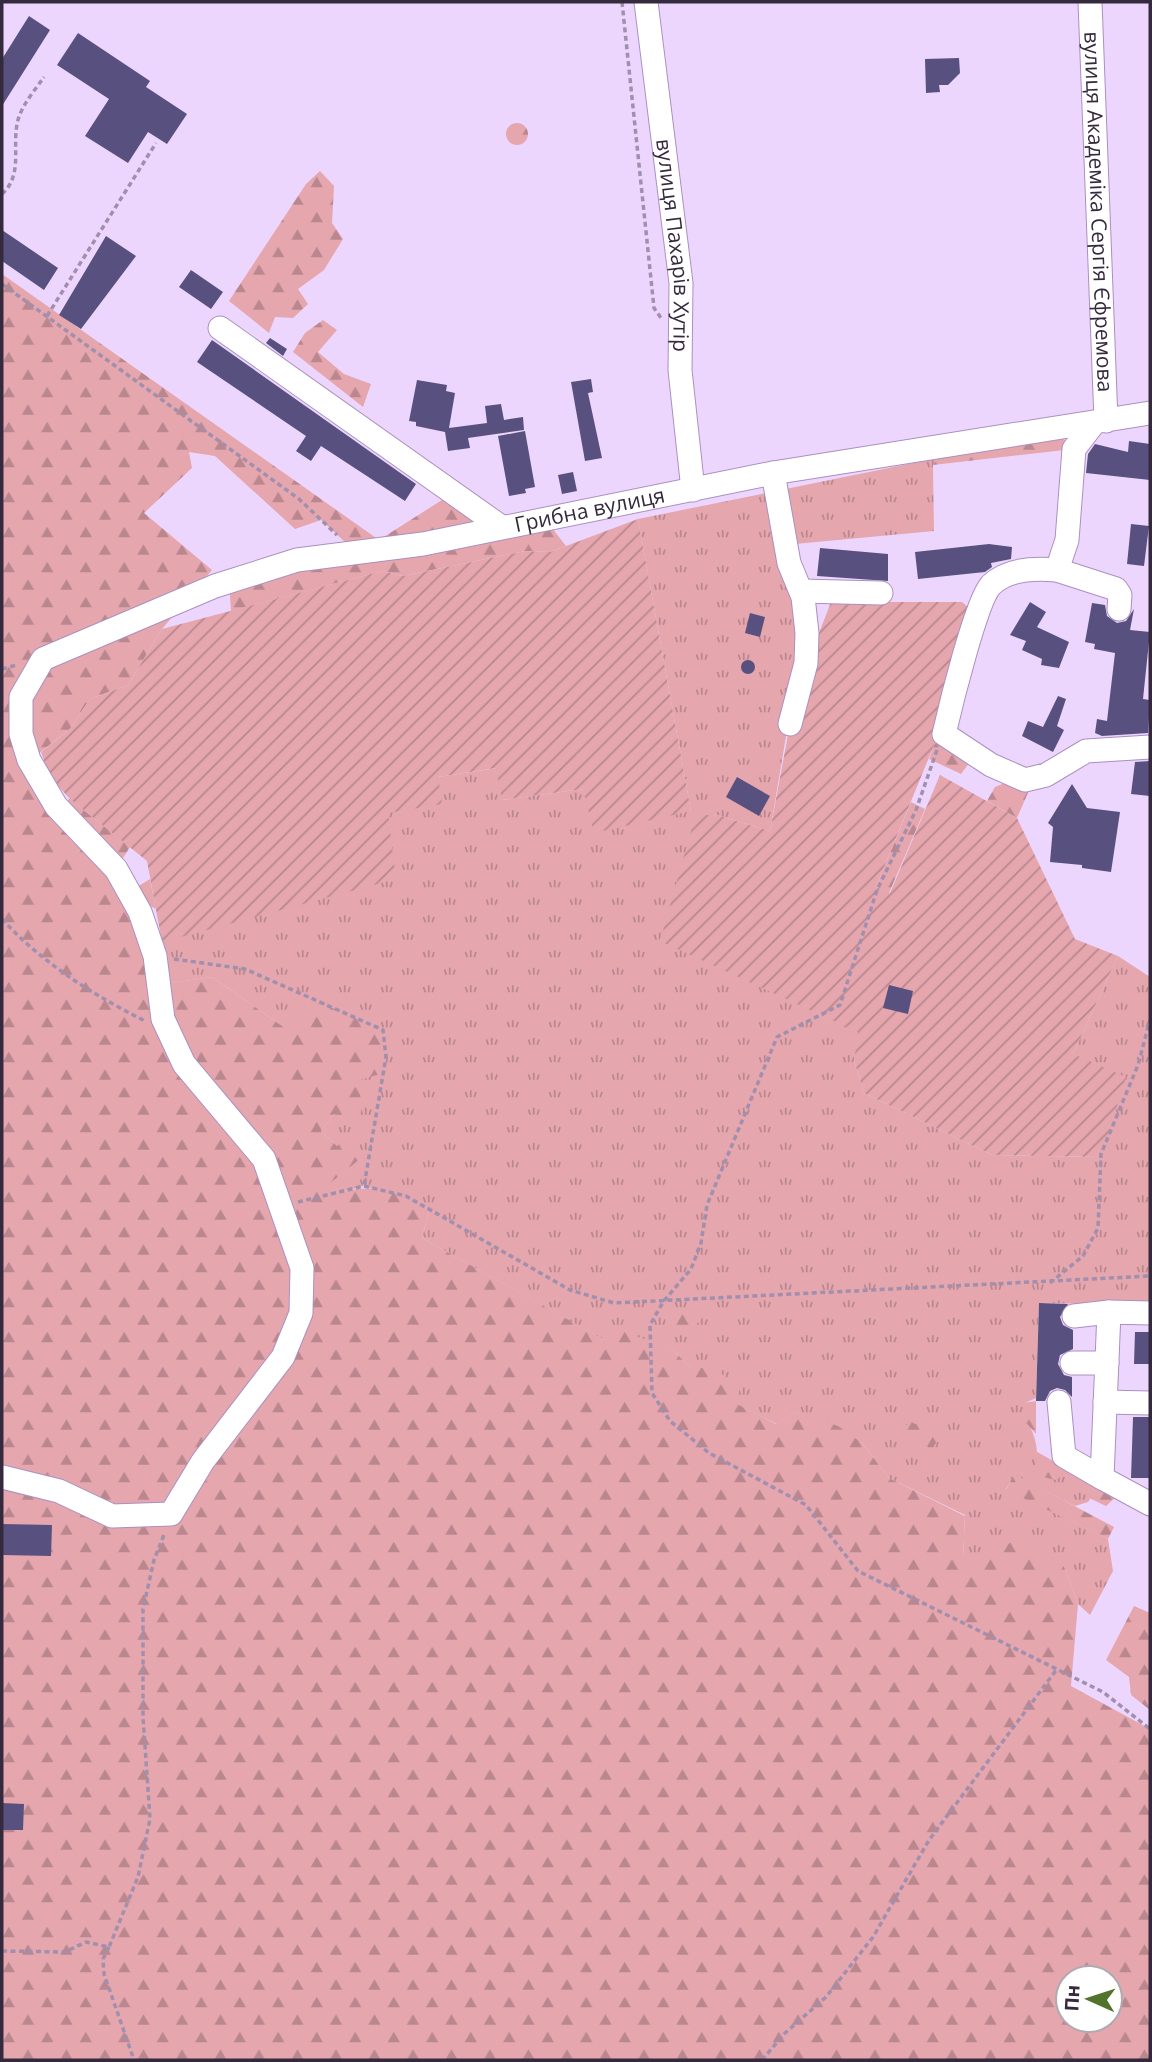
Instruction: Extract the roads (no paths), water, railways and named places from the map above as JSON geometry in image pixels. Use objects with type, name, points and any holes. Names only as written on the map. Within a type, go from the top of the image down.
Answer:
[{"type":"street","name":"вулиця Пахарів Хутір","points":[[646,2],[681,282],[680,344],[693,490]]},
{"type":"street","name":"вулиця Академіка Сергія Єфремова","points":[[1090,2],[1100,422]]},
{"type":"street","points":[[219,328],[500,526]]},
{"type":"street","name":"Грибна вулиця","points":[[2,1477],[59,1491],[112,1516],[172,1514],[202,1461],[283,1357],[301,1313],[302,1268],[264,1159],[184,1064],[163,1019],[155,956],[140,912],[116,869],[56,806],[29,760],[21,734],[21,697],[43,659],[215,586],[296,560],[423,544],[500,526],[773,474],[1150,413]]},
{"type":"street","points":[[1057,570],[1067,540],[1073,449],[1100,422]]},
{"type":"street","points":[[1056,429],[1073,449]]},
{"type":"street","points":[[773,474],[789,563],[801,591],[807,654],[790,724]]},
{"type":"street","points":[[1119,609],[1120,595],[1116,589],[1057,570],[1042,569],[1009,574],[987,590],[977,615],[944,734],[991,765],[1026,780],[1046,775],[1086,751],[1150,747]]},
{"type":"street","points":[[801,591],[881,593]]},
{"type":"street","points":[[1074,1316],[1109,1312],[1150,1313]]},
{"type":"street","points":[[1102,1478],[1109,1312]]},
{"type":"street","points":[[1072,1363],[1107,1363]]},
{"type":"street","points":[[1059,1402],[1064,1456],[1150,1504]]},
{"type":"street","points":[[1105,1402],[1150,1403]]}]
